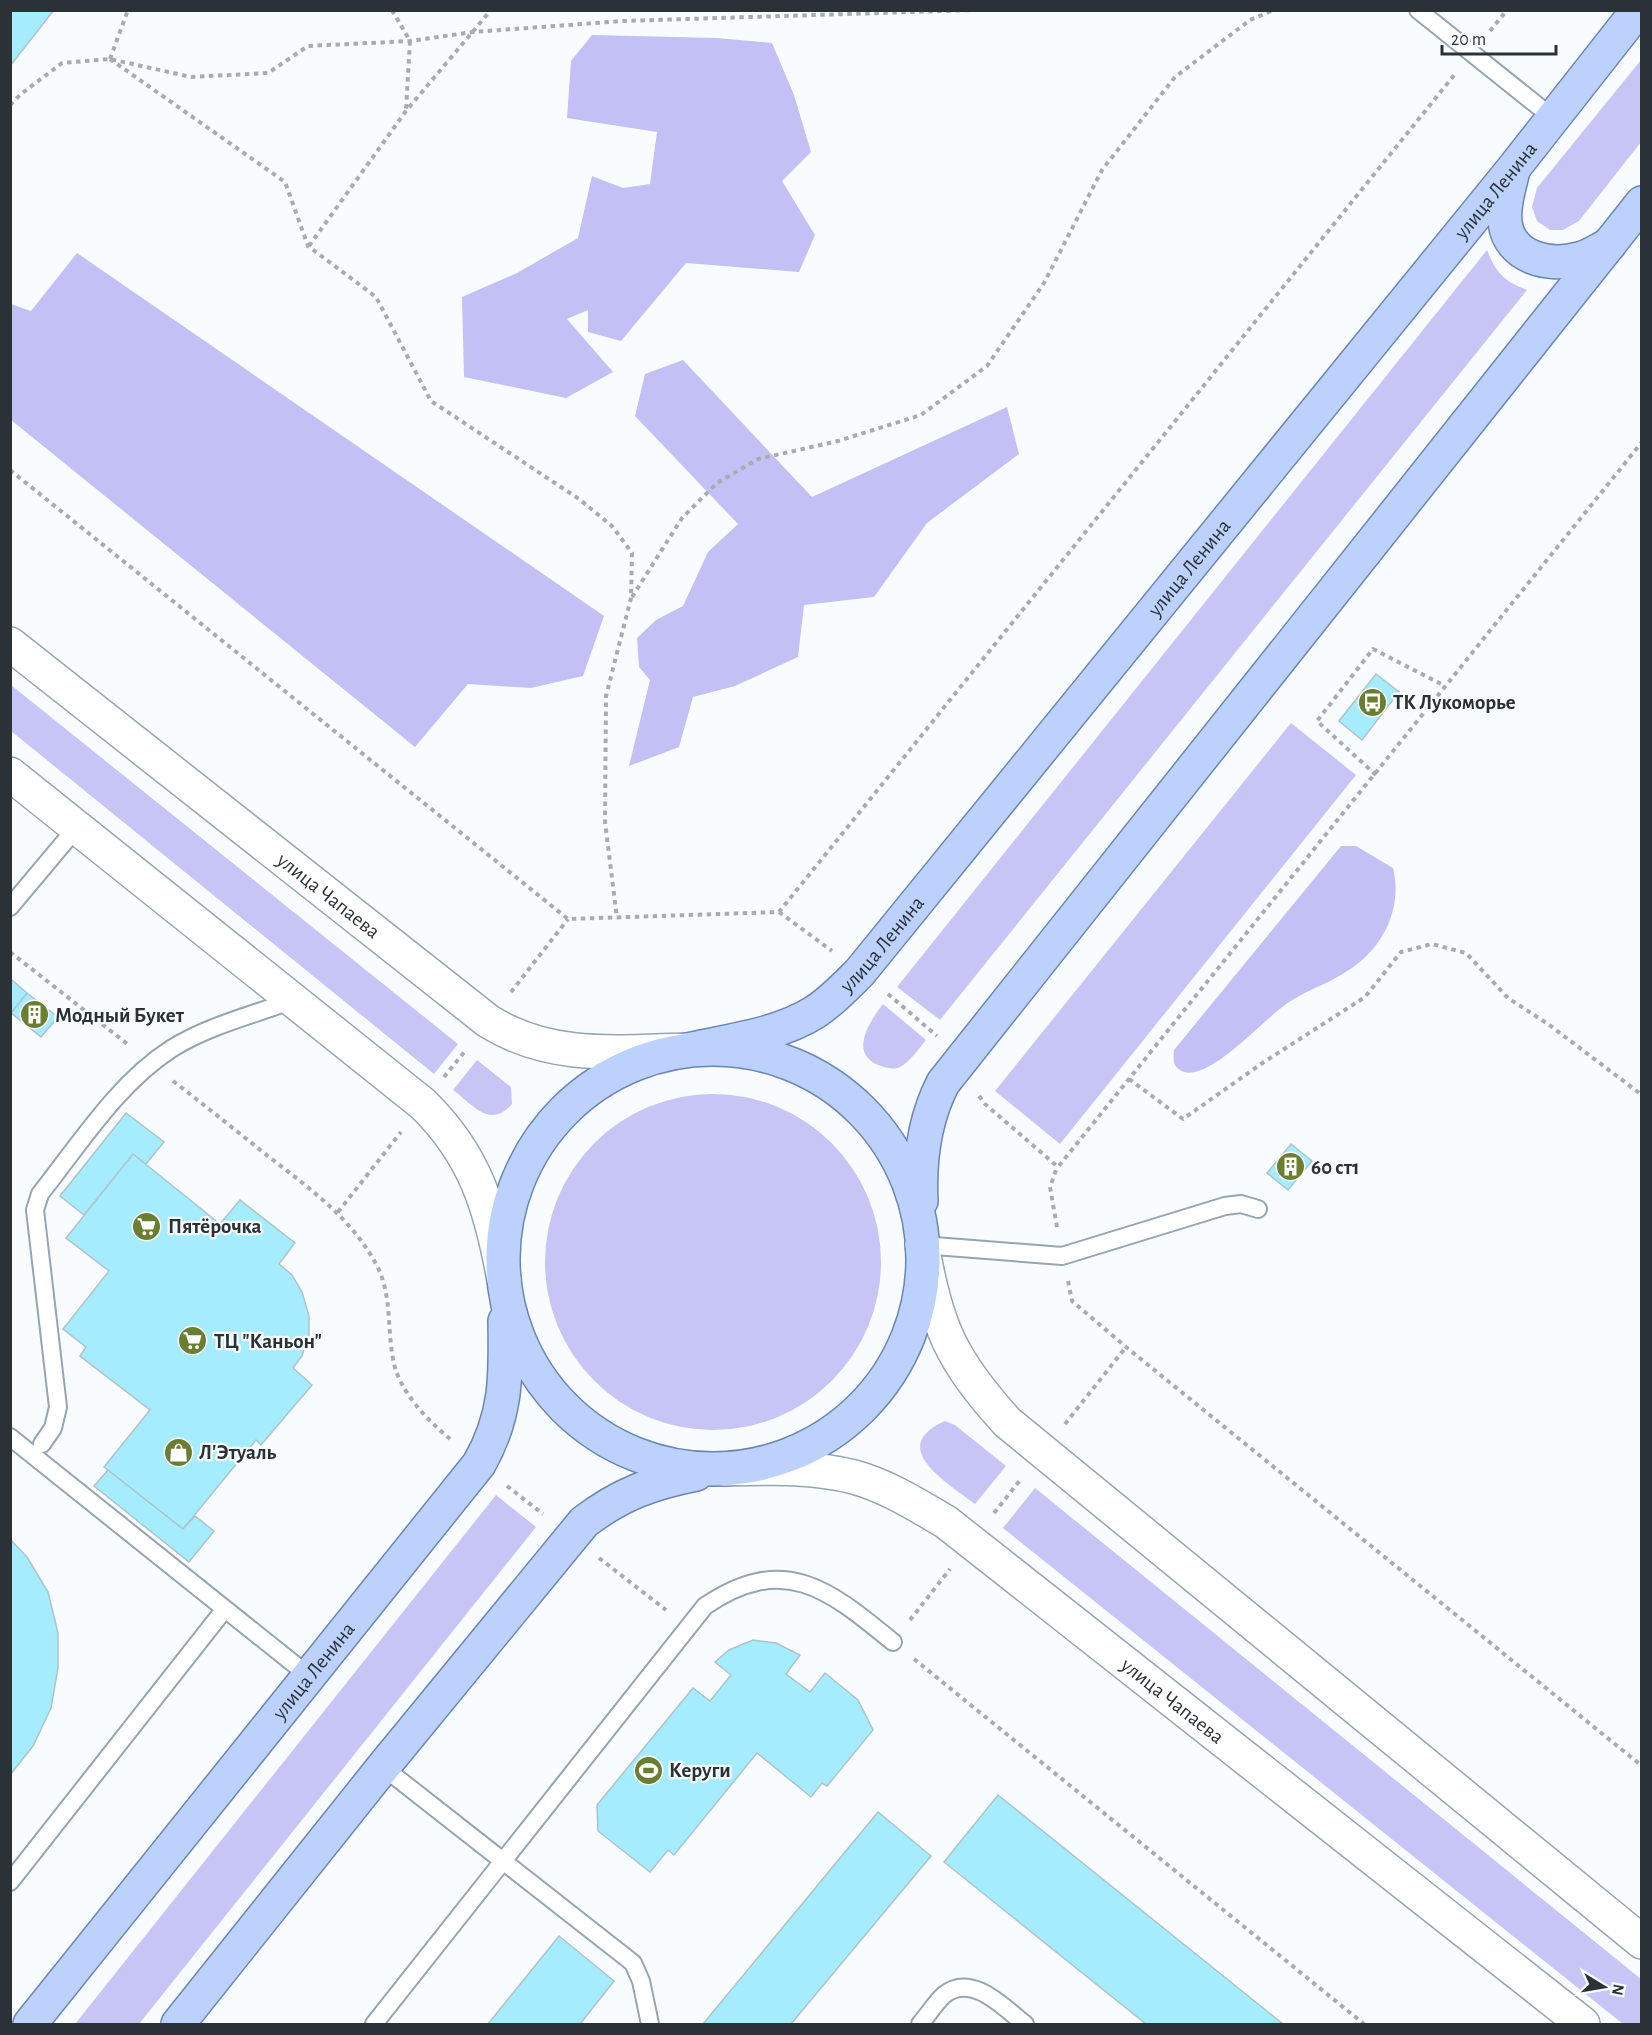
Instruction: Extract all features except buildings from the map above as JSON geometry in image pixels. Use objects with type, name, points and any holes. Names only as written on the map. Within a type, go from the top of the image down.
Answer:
[{"type":"main road","name":"улица Ленина","points":[[687,1050],[791,1024],[814,1013],[836,996],[860,972],[1513,169],[1638,10]]},
{"type":"main road","points":[[1513,169],[1506,197],[1505,222],[1509,238],[1521,251],[1535,259],[1553,262],[1581,259],[1609,244]]},
{"type":"main road","points":[[178,2025],[382,1767],[584,1522],[608,1504],[641,1487],[759,1464],[793,1454],[824,1438],[852,1417],[877,1392],[896,1362],[911,1330],[920,1296],[921,1156],[932,1104],[943,1083],[1641,203]]},
{"type":"main road","name":"улица Чапаева","points":[[10,644],[488,1021],[512,1036],[548,1047],[614,1052],[687,1050]]},
{"type":"main road","points":[[10,774],[423,1104],[444,1125],[476,1176],[490,1213],[511,1315],[523,1348],[540,1379],[563,1406],[590,1429],[621,1448],[654,1461],[688,1468],[724,1469]]},
{"type":"main road","points":[[504,1280],[504,1239],[512,1199],[527,1162],[549,1128],[578,1099],[610,1076],[648,1059],[687,1050],[728,1049],[769,1056],[808,1070],[842,1092],[872,1121],[896,1154],[913,1192],[934,1304],[962,1367],[1007,1422],[1641,1942]]},
{"type":"main road","name":"улица Ленина","points":[[30,2025],[479,1464],[491,1443],[501,1413],[506,1383],[504,1280]]},
{"type":"main road","name":"улица Чапаева","points":[[724,1469],[792,1469],[854,1477],[902,1497],[946,1522],[972,1540],[1583,2025]]},
{"type":"lane","points":[[1418,10],[1553,118]]},
{"type":"lane","points":[[10,907],[76,827]]},
{"type":"lane","points":[[42,1444],[53,1428],[58,1407],[35,1210],[40,1194],[123,1091],[151,1063],[190,1038],[293,1000]]},
{"type":"lane","points":[[922,1245],[1062,1256],[1224,1206],[1241,1204],[1258,1209]]},
{"type":"lane","points":[[10,1437],[309,1676]]},
{"type":"lane","points":[[374,2025],[705,1606],[727,1591],[761,1581],[784,1580],[815,1586],[840,1599],[893,1642]]},
{"type":"lane","points":[[10,1882],[224,1610]]},
{"type":"lane","points":[[382,1767],[633,1963],[641,1981],[650,2025]]},
{"type":"lane","points":[[920,2025],[944,1995],[956,1989],[973,1988],[986,1993],[1025,2025]]},
{"type":"path","points":[[110,59],[128,10]]},
{"type":"path","points":[[392,10],[410,41],[406,111]]},
{"type":"path","points":[[308,246],[406,111],[491,10]]},
{"type":"path","points":[[10,105],[62,63],[110,59],[191,77],[268,73],[308,46],[410,41],[472,32],[623,21],[975,10]]},
{"type":"path","points":[[631,597],[682,518],[717,483],[758,459],[838,441],[921,415],[987,366],[1044,284],[1102,170],[1175,77],[1250,20],[1274,10]]},
{"type":"path","points":[[779,912],[1507,10]]},
{"type":"path","points":[[110,59],[285,182],[308,246],[376,297],[431,401],[579,498],[612,526],[632,553],[631,597],[606,696],[605,822],[617,918]]},
{"type":"path","points":[[1641,442],[1376,775],[1058,1167],[1050,1187],[1072,1301],[1641,1766]]},
{"type":"path","points":[[10,470],[568,919],[779,912],[933,1030],[985,1104],[1058,1167]]},
{"type":"path","points":[[1376,775],[1317,721],[1373,650],[1445,686]]},
{"type":"path","points":[[338,1212],[568,919]]},
{"type":"path","points":[[1129,1079],[1183,1119],[1261,1064],[1365,997],[1401,952],[1432,944],[1466,953],[1508,998],[1548,1024],[1641,1095]]},
{"type":"path","points":[[10,952],[338,1212],[361,1239],[378,1267],[386,1290],[393,1361],[407,1392],[431,1423],[479,1464],[688,1627]]},
{"type":"path","points":[[1126,1347],[893,1642],[1364,2025]]},
{"type":"shaded area","points":[[592,35],[717,38],[772,43],[794,95],[811,152],[782,181],[815,235],[799,272],[686,263],[621,341],[588,332],[588,310],[567,319],[613,372],[566,398],[464,377],[462,297],[517,273],[578,238],[592,176],[623,188],[650,184],[657,132],[567,118],[571,61]]},
{"type":"shaded area","points":[[1641,60],[1641,142],[1579,221],[1563,230],[1550,230],[1537,221],[1532,207],[1537,188]]},
{"type":"shaded area","points":[[1487,250],[1502,275],[1527,290],[940,1020],[897,987]]},
{"type":"shaded area","points":[[77,253],[604,616],[583,676],[531,688],[468,684],[415,747],[11,420],[11,304],[31,311]]},
{"type":"shaded area","points":[[683,360],[812,497],[1007,407],[1019,454],[927,523],[874,597],[804,605],[798,657],[735,686],[693,697],[679,747],[629,766],[650,680],[639,667],[637,638],[656,620],[683,606],[708,552],[738,524],[635,416],[645,374]]},
{"type":"shaded area","points":[[11,685],[458,1044],[434,1074],[11,731]]},
{"type":"shaded area","points":[[1291,723],[1356,775],[1060,1144],[995,1091]]},
{"type":"shaded area","points":[[1341,846],[1356,846],[1393,868],[1395,898],[1392,912],[1387,926],[1372,950],[1349,970],[1289,1002],[1234,1049],[1207,1067],[1195,1072],[1184,1072],[1178,1068],[1174,1061],[1174,1050]]},
{"type":"shaded area","points":[[883,1004],[926,1040],[904,1065],[893,1069],[871,1061],[865,1054],[863,1046],[864,1037],[872,1019]]},
{"type":"shaded area","points":[[477,1060],[511,1087],[512,1104],[504,1111],[489,1115],[475,1108],[453,1090]]},
{"type":"shaded area","points":[[713,1094],[746,1097],[777,1107],[806,1122],[832,1143],[853,1169],[868,1198],[878,1229],[881,1262],[878,1295],[868,1326],[853,1355],[832,1381],[806,1402],[777,1417],[746,1427],[713,1430],[680,1427],[649,1417],[620,1402],[594,1381],[573,1355],[558,1326],[548,1295],[545,1262],[548,1229],[558,1198],[573,1169],[594,1143],[620,1122],[649,1107],[680,1097]]},
{"type":"shaded area","points":[[945,1421],[955,1425],[1006,1466],[975,1504],[938,1476],[921,1453],[921,1442],[928,1431]]},
{"type":"shaded area","points":[[1035,1488],[1641,1979],[1641,2024],[1623,2024],[1003,1528]]},
{"type":"shaded area","points":[[496,1495],[536,1527],[139,2024],[75,2024]]},
{"type":"place","name":"ТК Лукоморье","points":[[1372,702]]},
{"type":"place","name":"Модный Букет","points":[[34,1015]]},
{"type":"place","name":"60 ст1","points":[[1290,1167]]},
{"type":"place","name":"Пятёрочка","points":[[147,1226]]},
{"type":"place","name":"ТЦ \"Каньон\"","points":[[193,1341]]},
{"type":"place","name":"Л'Этуаль","points":[[178,1452]]},
{"type":"place","name":"Керуги","points":[[648,1770]]}]
